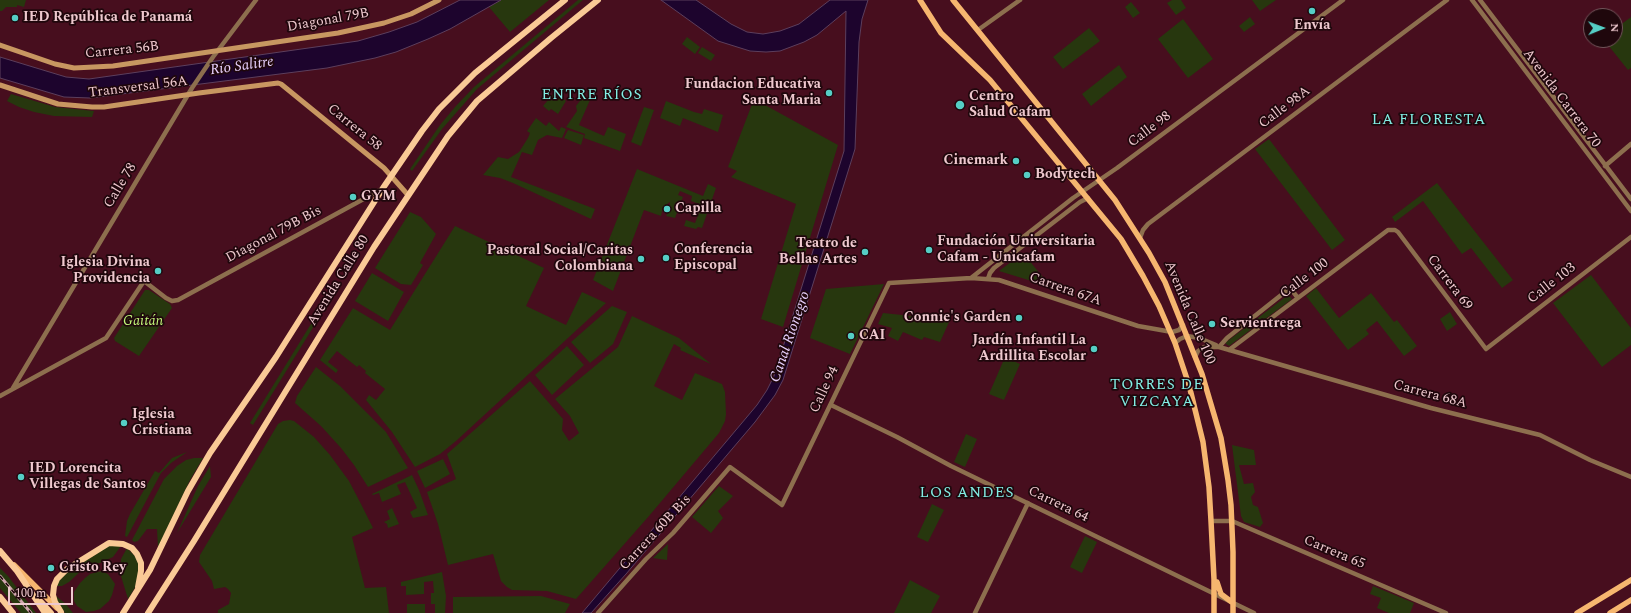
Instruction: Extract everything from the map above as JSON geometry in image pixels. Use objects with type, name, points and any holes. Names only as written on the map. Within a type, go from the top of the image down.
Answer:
[{"type":"highway","name":"Avenida Calle 80","points":[[123,613],[132,601],[157,558],[198,472],[276,357],[383,188],[429,121],[475,73],[565,0]]},
{"type":"highway","name":"Avenida Calle 80","points":[[151,612],[155,602],[194,542],[374,247],[448,136],[477,101],[517,66],[598,0]]},
{"type":"highway","points":[[61,612],[55,602],[53,591],[55,583],[60,575],[106,545],[120,543],[132,548],[139,558],[141,571],[139,585],[132,601]]},
{"type":"highway","points":[[0,551],[51,613]]},
{"type":"highway","points":[[30,589],[45,613]]},
{"type":"highway","points":[[0,597],[14,613]]},
{"type":"highway","points":[[0,600],[9,613]]},
{"type":"main road","name":"Diagonal 79B","points":[[217,52],[338,34],[364,28],[411,14],[439,0]]},
{"type":"main road","name":"Avenida Calle 100","points":[[920,0],[941,32],[990,80],[1121,239],[1159,306],[1175,344],[1189,385],[1201,429],[1207,466],[1212,521],[1214,613]]},
{"type":"main road","name":"Avenida Calle 100","points":[[953,0],[1099,180],[1140,238],[1165,282],[1210,398],[1220,438],[1228,480],[1232,521],[1233,613]]},
{"type":"main road","name":"Carrera 56B","points":[[0,45],[55,64],[74,68],[113,66],[217,52]]},
{"type":"main road","name":"Transversal 56A","points":[[0,85],[53,102],[80,106],[104,107],[270,83],[281,84]]},
{"type":"main road","name":"Carrera 58","points":[[281,84],[384,168],[408,195]]},
{"type":"main road","points":[[1212,530],[1215,537],[1218,589],[1223,596],[1233,603]]},
{"type":"main road","points":[[5,557],[20,570],[61,612]]},
{"type":"main road","points":[[1577,613],[1630,583]]},
{"type":"main road","points":[[1610,613],[1631,600]]},
{"type":"street","name":"Calle 78","points":[[13,388],[192,88],[213,57],[256,0]]},
{"type":"street","points":[[978,30],[1020,0]]},
{"type":"street","name":"Calle 98","points":[[971,278],[999,254],[1083,191],[1343,0]]},
{"type":"street","name":"Calle 98A","points":[[1140,238],[1143,230],[1148,224],[1447,0]]},
{"type":"street","name":"Avenida Carrera 70","points":[[1472,0],[1631,211]]},
{"type":"street","name":"Avenida Carrera 70","points":[[1480,0],[1631,199]]},
{"type":"street","points":[[1502,39],[1509,46],[1512,42]]},
{"type":"street","points":[[1605,166],[1631,144]]},
{"type":"street","name":"Diagonal 79B Bis","points":[[13,388],[106,338],[144,281],[166,298],[174,301],[178,300],[383,188]]},
{"type":"street","points":[[988,279],[990,272],[994,268],[1080,202],[1088,198]]},
{"type":"street","name":"Calle 100","points":[[1229,350],[1388,230],[1395,230]]},
{"type":"street","name":"Carrera 69","points":[[1395,230],[1486,348]]},
{"type":"street","name":"Calle 103","points":[[1486,348],[1631,237]]},
{"type":"street","name":"Carrera 67A","points":[[889,283],[971,278],[1008,282],[1138,326],[1170,332]]},
{"type":"street","name":"Calle 94","points":[[730,468],[782,505],[889,283]]},
{"type":"street","name":"Calle 100","points":[[1219,347],[1227,338],[1290,288],[1298,298]]},
{"type":"street","points":[[1170,332],[1178,331],[1182,325]]},
{"type":"street","points":[[1175,344],[1180,339],[1187,336]]},
{"type":"street","name":"Carrera 68A","points":[[1187,336],[1205,339],[1219,347],[1431,408],[1540,435],[1590,460],[1631,477]]},
{"type":"street","name":"Carrera 68A","points":[[1195,357],[1198,350],[1204,347],[1219,347]]},
{"type":"street","points":[[0,396],[13,388]]},
{"type":"street","name":"Carrera 64","points":[[831,405],[897,437],[951,466],[1254,613]]},
{"type":"street","name":"Carrera 60B Bis","points":[[598,613],[646,559],[673,533],[730,468]]},
{"type":"street","points":[[975,613],[1028,503]]},
{"type":"street","name":"Carrera 65","points":[[1212,521],[1232,521],[1446,613]]},
{"type":"green space","points":[[0,0],[26,0],[24,7],[17,5],[17,7],[6,7],[0,11]]},
{"type":"green space","points":[[501,0],[549,0],[510,32],[489,7]]},
{"type":"green space","points":[[578,0],[583,0],[477,89],[442,129],[412,171],[410,169],[440,125],[474,87]]},
{"type":"green space","points":[[1172,0],[1181,0],[1186,8],[1176,15],[1167,3]]},
{"type":"green space","points":[[1252,0],[1276,0],[1260,11]]},
{"type":"green space","points":[[1131,2],[1140,13],[1133,18],[1125,7]]},
{"type":"green space","points":[[1250,17],[1255,24],[1244,32],[1239,26]]},
{"type":"green space","points":[[1631,17],[1631,68],[1628,70],[1610,48],[1623,48],[1623,23]]},
{"type":"green space","points":[[1183,19],[1213,59],[1188,78],[1158,39]]},
{"type":"green space","points":[[1089,28],[1100,41],[1063,69],[1053,57]]},
{"type":"green space","points":[[687,37],[700,47],[695,54],[682,44]]},
{"type":"green space","points":[[702,47],[715,55],[711,61],[698,53]]},
{"type":"green space","points":[[1119,65],[1127,77],[1091,106],[1082,94]]},
{"type":"green space","points":[[11,94],[55,107],[94,111],[92,117],[54,116],[34,112],[7,101]]},
{"type":"green space","points":[[553,94],[559,98],[560,96],[566,101],[558,114],[551,109],[549,111],[543,106]]},
{"type":"green space","points":[[583,97],[590,100],[579,125],[604,136],[608,127],[626,134],[620,151],[584,138],[585,134],[566,127],[577,111],[576,106]]},
{"type":"green space","points":[[754,99],[838,145],[783,327],[761,319],[796,204],[731,177],[737,171],[728,167]]},
{"type":"green space","points":[[666,101],[702,114],[704,109],[723,115],[718,132],[683,118],[680,126],[660,118]]},
{"type":"green space","points":[[644,107],[654,110],[641,146],[631,142]]},
{"type":"green space","points":[[536,118],[546,126],[549,122],[559,131],[561,127],[566,129],[562,138],[547,135],[538,140],[532,155],[522,152],[511,177],[595,209],[591,219],[513,183],[500,178],[483,175],[498,157],[508,159],[519,152],[530,133],[527,131]]},
{"type":"green space","points":[[568,130],[584,135],[581,145],[564,138]]},
{"type":"green space","points":[[1269,139],[1345,240],[1332,250],[1255,149]]},
{"type":"green space","points":[[637,169],[703,196],[708,184],[716,188],[702,228],[698,227],[696,229],[684,226],[686,220],[695,223],[702,205],[691,201],[692,196],[680,191],[678,195],[683,197],[675,218],[666,216],[670,211],[670,202],[663,207],[661,216],[644,210],[613,291],[593,280]]},
{"type":"green space","points":[[1437,183],[1513,280],[1502,288],[1471,248],[1462,254],[1423,201],[1395,222],[1392,217]]},
{"type":"green space","points":[[410,212],[421,217],[436,234],[420,263],[423,265],[411,285],[401,284],[375,268]]},
{"type":"green space","points":[[455,226],[544,268],[526,306],[566,325],[582,292],[606,303],[456,441],[440,454],[415,467],[392,432],[366,400],[369,395],[376,400],[385,389],[365,373],[366,371],[359,365],[357,367],[337,351],[328,362],[338,370],[336,373],[320,360],[353,308],[390,330]]},
{"type":"green space","points":[[1023,253],[1051,287],[999,271]]},
{"type":"green space","points":[[372,273],[404,292],[388,321],[355,301]]},
{"type":"green space","points":[[1591,275],[1631,328],[1631,345],[1602,367],[1553,303]]},
{"type":"green space","points":[[884,284],[850,354],[810,338],[826,289]]},
{"type":"green space","points":[[1316,288],[1339,318],[1371,293],[1394,322],[1397,320],[1417,346],[1404,356],[1377,321],[1366,330],[1369,334],[1348,350],[1306,296]]},
{"type":"green space","name":"Gaitán","points":[[145,290],[149,290],[170,304],[172,308],[139,356],[115,341],[114,338]]},
{"type":"green space","points":[[1288,295],[1292,299],[1229,346],[1225,343]]},
{"type":"green space","points":[[322,306],[325,308],[253,425],[250,423]]},
{"type":"green space","points":[[612,306],[627,312],[613,344],[590,363],[571,342]]},
{"type":"green space","points":[[1450,312],[1457,324],[1447,331],[1440,319]]},
{"type":"green space","points":[[883,313],[950,320],[940,342],[924,337],[922,340],[903,332],[898,341],[888,336],[892,328],[878,324]]},
{"type":"green space","points":[[632,316],[679,338],[711,364],[680,350],[681,348],[674,344],[654,386],[682,400],[695,373],[722,384],[725,392],[726,414],[725,421],[719,433],[576,599],[547,591],[512,590],[501,581],[493,554],[448,565],[438,524],[427,492],[456,479],[447,454],[530,381],[563,419],[562,430],[569,441],[579,433],[570,416],[555,399],[618,347]]},
{"type":"green space","points":[[567,346],[584,365],[552,395],[535,375]]},
{"type":"green space","points":[[1005,357],[1020,364],[1004,400],[989,394]]},
{"type":"green space","points":[[316,367],[340,386],[386,432],[408,468],[368,487],[341,448],[321,426],[295,403],[297,396]]},
{"type":"green space","points":[[283,421],[294,421],[314,437],[330,455],[349,481],[361,504],[373,528],[352,537],[365,588],[386,587],[389,613],[218,613],[218,610],[229,604],[231,593],[225,587],[214,589],[212,581],[199,562],[200,555],[278,424]]},
{"type":"green space","points":[[966,434],[977,439],[965,467],[954,462]]},
{"type":"green space","points":[[1232,445],[1254,450],[1256,465],[1239,465],[1244,484],[1253,483],[1255,492],[1251,497],[1253,505],[1258,507],[1263,523],[1260,527],[1244,522],[1241,516]]},
{"type":"green space","points":[[187,452],[171,463],[161,473],[127,537],[125,536],[127,521],[130,514],[155,471],[159,473],[172,458]]},
{"type":"green space","points":[[203,458],[190,480],[158,548],[157,529],[147,529],[138,541],[134,542],[132,540],[164,479],[177,466],[186,460]]},
{"type":"green space","points":[[443,459],[450,474],[425,488],[417,471]]},
{"type":"green space","points":[[210,466],[211,477],[177,533],[198,486]]},
{"type":"green space","points":[[412,475],[428,515],[413,518],[410,512],[417,508],[405,482],[397,485],[401,494],[382,502],[379,493],[372,494]]},
{"type":"green space","points":[[719,486],[733,496],[718,511],[723,518],[711,533],[692,517]]},
{"type":"green space","points":[[932,504],[944,510],[928,542],[917,537]]},
{"type":"green space","points":[[392,508],[399,524],[388,528],[387,524],[384,522],[390,519],[387,511]]},
{"type":"green space","points":[[1085,536],[1097,542],[1082,573],[1070,567]]},
{"type":"green space","points":[[668,544],[667,560],[653,558]]},
{"type":"green space","points":[[110,545],[121,546],[113,557],[100,563],[90,565],[69,582],[62,586],[56,586],[61,577]]},
{"type":"green space","points":[[127,548],[136,557],[139,565],[139,575],[136,586],[128,599],[120,573],[121,559]]},
{"type":"green space","points":[[0,568],[8,576],[36,613],[21,613],[0,588]]},
{"type":"green space","points":[[101,571],[108,574],[115,584],[112,595],[109,601],[100,609],[86,612],[77,606],[74,601],[74,592],[80,583],[90,574]]},
{"type":"green space","points":[[442,572],[446,596],[445,613],[435,613],[435,604],[431,604],[431,593],[434,593],[433,581],[424,582],[424,594],[406,595],[406,586],[401,586],[401,582]]},
{"type":"green space","points":[[910,580],[940,596],[931,613],[894,613]]},
{"type":"green space","points":[[1373,586],[1414,603],[1410,613],[1389,613],[1377,608],[1381,598],[1370,594]]},
{"type":"green space","points":[[56,596],[66,604],[73,613],[65,613],[57,602]]},
{"type":"green space","points":[[541,596],[570,604],[565,613],[453,613],[453,597]]},
{"type":"green space","points":[[407,604],[425,604],[425,613],[407,613]]},
{"type":"water","name":"Río Salitre","points":[[460,0],[501,0],[450,29],[396,52],[327,68],[90,98],[64,97],[0,78],[0,57],[66,77],[89,79],[358,41],[417,22]]},
{"type":"water","name":"Canal Rionegro","points":[[661,0],[696,0],[731,24],[747,32],[763,34],[780,31],[799,24],[830,0],[868,0],[862,19],[859,42],[855,149],[783,380],[775,395],[755,422],[626,574],[591,613],[582,613],[757,405],[767,390],[774,376],[844,151],[846,11],[817,35],[804,42],[780,51],[766,52],[750,51],[718,41]]},
{"type":"railway","points":[[0,576],[31,613]]},
{"type":"place","name":"Envía","points":[[1312,11]]},
{"type":"place","name":"IED República de Panamá","points":[[15,18]]},
{"type":"place","name":"Fundacion Educativa Santa Maria","points":[[829,93]]},
{"type":"place","name":"Centro Salud Cafam","points":[[960,105]]},
{"type":"place","name":"Cinemark","points":[[1016,161]]},
{"type":"place","name":"Bodytech","points":[[1027,175]]},
{"type":"place","name":"GYM","points":[[353,197]]},
{"type":"place","name":"Capilla","points":[[667,209]]},
{"type":"place","name":"Fundación Universitaria Cafam - Unicafam","points":[[929,250]]},
{"type":"place","name":"Teatro de Bellas Artes","points":[[865,252]]},
{"type":"place","name":"Conferencia Episcopal","points":[[666,258]]},
{"type":"place","name":"Pastoral Social/Caritas Colombiana","points":[[641,259]]},
{"type":"place","name":"Iglesia Divina Providencia","points":[[158,271]]},
{"type":"place","name":"Connie's Garden","points":[[1019,318]]},
{"type":"place","name":"Servientrega","points":[[1212,324]]},
{"type":"place","name":"CAI","points":[[851,336]]},
{"type":"place","name":"Jardín Infantil La Ardillita Escolar","points":[[1094,349]]},
{"type":"place","name":"Iglesia Cristiana","points":[[124,423]]},
{"type":"place","name":"IED Lorencita Villegas de Santos","points":[[21,477]]},
{"type":"place","name":"Cristo Rey","points":[[51,568]]},
{"type":"district","name":"ENTRE RÍOS","points":[[592,96]]},
{"type":"district","name":"LA FLORESTA","points":[[1429,121]]},
{"type":"district","name":"TORRES DE VIZCAYA","points":[[1157,394]]},
{"type":"district","name":"LOS ANDES","points":[[967,494]]}]
